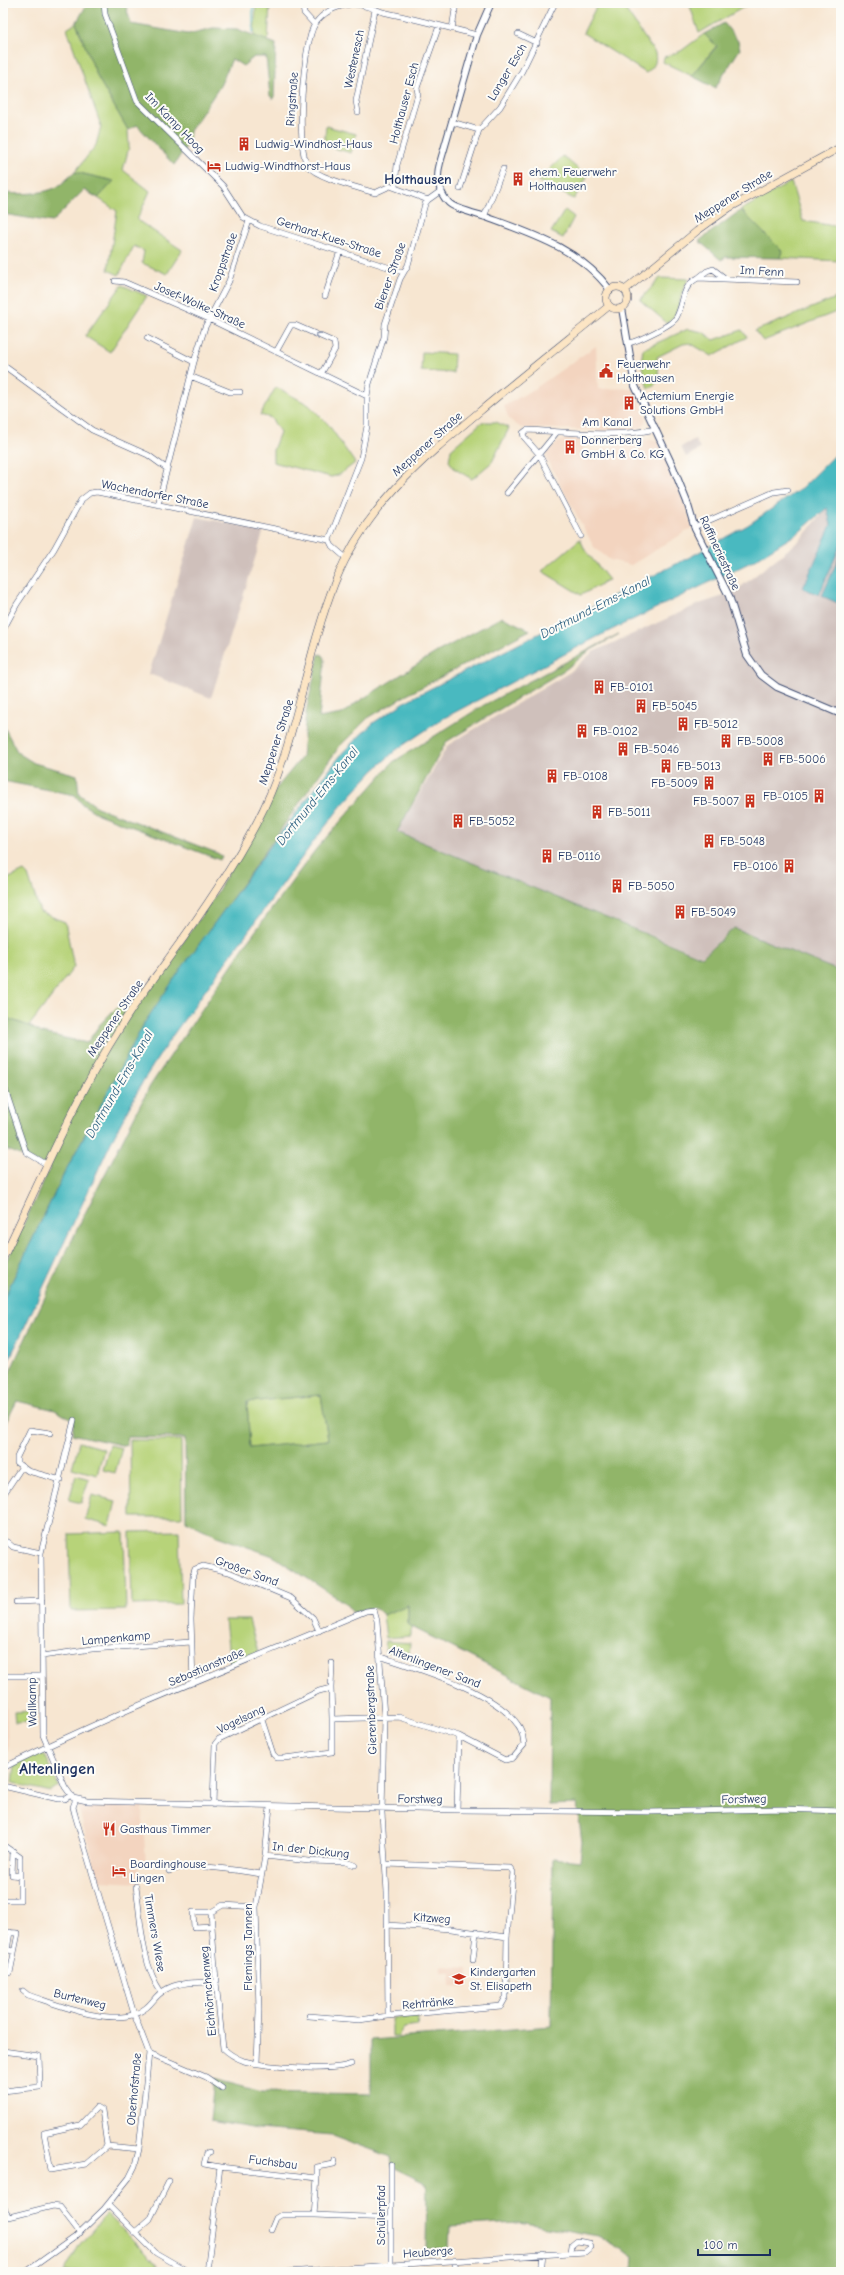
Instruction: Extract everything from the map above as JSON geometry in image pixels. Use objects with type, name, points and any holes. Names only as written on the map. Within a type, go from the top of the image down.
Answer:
[{"type":"main road","name":"Meppener Straße","points":[[625,290],[697,231],[729,208],[841,147]]},
{"type":"main road","points":[[618,287],[625,290],[628,298],[622,308],[614,309],[609,306],[606,296],[610,290],[618,287]]},
{"type":"main road","name":"Meppener Straße","points":[[3,1258],[46,1164],[88,1079],[112,1041],[230,869],[258,820],[287,752],[324,614],[346,558],[374,512],[404,478],[436,448],[609,306]]},
{"type":"street","name":"Im Kamp Hoog","points":[[104,3],[105,14],[137,101],[223,186],[244,217],[249,221]]},
{"type":"street","points":[[302,3],[304,14],[314,24]]},
{"type":"street","points":[[452,28],[456,3]]},
{"type":"street","points":[[491,3],[477,35],[437,173],[438,184],[451,204],[540,238],[579,258],[610,290]]},
{"type":"street","name":"Langer Esch","points":[[460,189],[479,130],[500,107],[522,71],[555,3]]},
{"type":"street","name":"Ringstraße","points":[[395,187],[385,187],[375,193],[324,175],[309,167],[305,161],[300,135],[307,44],[314,24],[321,16],[330,10],[352,4],[477,35]]},
{"type":"street","name":"Westenesch","points":[[358,112],[356,100],[375,10]]},
{"type":"street","name":"Holthauser Esch","points":[[395,187],[397,165],[418,94],[417,88],[439,26]]},
{"type":"street","name":"Langer Esch","points":[[518,34],[536,42]]},
{"type":"street","points":[[452,122],[479,130]]},
{"type":"street","points":[[484,217],[503,169]]},
{"type":"street","points":[[395,187],[428,200],[442,190]]},
{"type":"street","name":"Biener Straße","points":[[329,540],[361,458],[367,426],[367,396],[386,330],[385,324],[403,272],[408,265],[428,200]]},
{"type":"street","name":"Gerhard-Kues-Straße","points":[[249,221],[403,272]]},
{"type":"street","name":"Kroppstraße","points":[[158,505],[166,468],[194,362],[209,319],[229,281],[249,221]]},
{"type":"street","points":[[325,296],[340,251]]},
{"type":"street","name":"Im Fenn","points":[[629,343],[673,322],[678,313],[684,289],[698,278],[713,269],[726,279]]},
{"type":"street","name":"Im Fenn","points":[[698,278],[797,282]]},
{"type":"street","name":"Josef-Wolke-Straße","points":[[115,280],[124,282],[209,319],[367,396]]},
{"type":"street","name":"Raffineriestraße","points":[[622,308],[636,386],[687,502],[694,527],[729,596],[747,655],[761,675],[777,687],[841,714]]},
{"type":"street","points":[[276,352],[291,325],[295,324],[334,342],[335,349],[321,374]]},
{"type":"street","points":[[147,338],[194,362]]},
{"type":"street","points":[[3,365],[92,430],[148,455],[166,468]]},
{"type":"street","points":[[190,376],[230,392],[240,392]]},
{"type":"street","name":"Am Kanal","points":[[582,536],[539,454],[524,437],[523,433],[527,430],[557,432],[641,432],[656,429]]},
{"type":"street","points":[[507,493],[557,432]]},
{"type":"street","points":[[694,527],[774,492],[788,490]]},
{"type":"street","name":"Wachendorfer Straße","points":[[3,630],[85,496],[97,492],[329,540]]},
{"type":"street","points":[[329,540],[332,546],[346,558]]},
{"type":"street","points":[[3,1083],[26,1152],[46,1164]]},
{"type":"street","name":"Wallkamp","points":[[73,1797],[65,1787],[43,1735],[41,1553],[61,1480],[74,1420]]},
{"type":"street","points":[[50,1433],[30,1430],[17,1457],[17,1463],[21,1468],[61,1480]]},
{"type":"street","points":[[3,1495],[21,1468]]},
{"type":"street","points":[[7,1542],[13,1547],[41,1553]]},
{"type":"street","name":"Großer Sand","points":[[193,1683],[191,1642],[193,1575],[195,1569],[203,1566],[229,1572],[291,1598],[313,1618],[319,1630]]},
{"type":"street","points":[[16,1602],[42,1601]]},
{"type":"street","name":"Sebastianstraße","points":[[47,1746],[319,1630],[366,1611],[374,1610]]},
{"type":"street","name":"Gierenbergstraße","points":[[374,1610],[384,1716],[383,1808]]},
{"type":"street","name":"Lampenkamp","points":[[42,1656],[92,1649],[191,1642]]},
{"type":"street","name":"Altenlingener Sand","points":[[379,1656],[457,1684],[494,1704],[510,1715],[518,1724],[523,1736],[524,1745],[520,1753],[513,1758],[505,1760],[459,1736]]},
{"type":"street","points":[[262,1720],[273,1754],[277,1758],[332,1752],[332,1663]]},
{"type":"street","points":[[3,1676],[42,1676]]},
{"type":"street","name":"Vogelsang","points":[[213,1805],[215,1744],[219,1739],[262,1720],[319,1691],[331,1688]]},
{"type":"street","points":[[332,1719],[384,1716],[399,1717],[426,1724],[459,1736],[457,1810]]},
{"type":"street","points":[[3,1768],[47,1746]]},
{"type":"street","name":"Forstweg","points":[[3,1786],[65,1799],[73,1797],[270,1807],[650,1812],[782,1808],[841,1812]]},
{"type":"street","name":"Oberhofstraße","points":[[26,2272],[80,2233],[108,2205],[129,2178],[139,2149],[148,2053],[134,2014],[75,1815],[73,1797]]},
{"type":"street","name":"Flemings Tannen","points":[[257,2063],[259,2010],[256,1907],[265,1856],[270,1807]]},
{"type":"street","name":"Rehtränke","points":[[383,1808],[387,1924],[388,2016],[501,2006],[506,1997],[507,1937],[513,1872],[510,1868],[385,1864]]},
{"type":"street","points":[[3,1845],[20,1856],[20,1900],[3,1900]]},
{"type":"street","name":"In der Dickung","points":[[265,1856],[309,1861],[345,1862],[355,1865]]},
{"type":"street","points":[[169,1871],[177,1866],[228,1869],[261,1874]]},
{"type":"street","name":"Timmers Wiese","points":[[136,1886],[144,1945],[153,1979],[161,1992]]},
{"type":"street","points":[[212,1926],[194,1926],[193,1912],[211,1912],[223,1906],[256,1907]]},
{"type":"street","name":"Eichhörnchenweg","points":[[211,1912],[223,2048],[228,2053],[245,2061],[257,2063]]},
{"type":"street","name":"Kitzweg","points":[[387,1924],[476,1932],[507,1937]]},
{"type":"street","points":[[3,1932],[18,1933],[10,1973],[3,1972]]},
{"type":"street","points":[[473,1960],[476,1932]]},
{"type":"street","points":[[134,2014],[149,2007],[161,1992],[179,1985],[216,1982]]},
{"type":"street","name":"Burtenweg","points":[[22,1991],[47,2001],[100,2015],[119,2018],[134,2014]]},
{"type":"street","points":[[309,2016],[359,2020],[388,2016]]},
{"type":"street","points":[[3,2051],[39,2056],[40,2087],[3,2090]]},
{"type":"street","points":[[148,2053],[206,2077],[222,2088]]},
{"type":"street","points":[[257,2063],[312,2069],[331,2068],[351,2064]]},
{"type":"street","points":[[107,2146],[102,2110],[97,2107],[80,2125],[44,2132],[52,2170],[86,2164],[107,2146],[139,2149]]},
{"type":"street","name":"Fuchsbau","points":[[210,2152],[207,2153],[204,2164],[317,2178]]},
{"type":"street","points":[[314,2215],[317,2167],[334,2164],[334,2160]]},
{"type":"street","name":"Schülerpfad","points":[[391,2166],[391,2264]]},
{"type":"street","points":[[207,2272],[220,2167]]},
{"type":"street","points":[[134,2233],[150,2219],[169,2181]]},
{"type":"street","points":[[108,2205],[134,2233],[163,2259],[189,2272]]},
{"type":"street","points":[[3,2208],[9,2217],[53,2206],[60,2207],[80,2233]]},
{"type":"street","points":[[272,2230],[276,2218],[281,2214],[391,2218]]},
{"type":"street","name":"Heuberge","points":[[286,2272],[571,2252]]},
{"type":"street","points":[[540,2272],[543,2254]]},
{"type":"street","points":[[453,2272],[454,2260]]},
{"type":"shaded area","points":[[596,346],[598,389],[635,388],[646,418],[644,426],[639,429],[629,431],[521,428],[509,419],[504,406],[534,389]]},
{"type":"shaded area","points":[[579,438],[586,456],[630,439],[657,440],[685,503],[692,528],[631,565],[610,560],[594,547],[546,458],[547,453],[557,443],[565,439]]},
{"type":"shaded area","points":[[695,439],[700,449],[686,457],[681,447]]},
{"type":"shaded area","points":[[827,508],[831,525],[803,587],[819,594],[841,544],[841,553],[822,596],[838,603],[841,596],[841,972],[733,928],[702,956],[397,832],[448,745],[570,672],[593,652],[699,604],[733,593],[800,540]]},
{"type":"shaded area","points":[[197,517],[264,530],[211,698],[149,674]]},
{"type":"shaded area","points":[[3,1700],[6,1700],[8,1751],[3,1751]]},
{"type":"shaded area","points":[[77,1805],[142,1806],[146,1864],[138,1865],[141,1883],[99,1881]]},
{"type":"shaded area","name":"Kindergarten St. Elisapeth","points":[[442,1966],[468,1968],[467,1987],[450,1986],[451,1973],[441,1972]]},
{"type":"green space","points":[[88,3],[125,3],[131,24],[188,34],[213,28],[237,29],[276,44],[274,99],[270,96],[266,57],[254,57],[243,66],[232,59],[220,86],[190,131],[189,142],[174,165],[137,125],[128,130],[98,78],[76,23]]},
{"type":"green space","points":[[256,3],[270,3],[268,42],[254,37]]},
{"type":"green space","points":[[598,3],[621,3],[655,53],[656,60],[651,69],[646,73],[583,33]]},
{"type":"green space","points":[[689,3],[751,3],[699,33]]},
{"type":"green space","points":[[76,23],[98,78],[128,130],[129,147],[123,170],[150,191],[137,220],[182,250],[167,274],[142,263],[144,251],[134,246],[119,275],[108,270],[117,211],[98,198],[113,181],[75,172],[96,145],[101,126],[67,29]]},
{"type":"green space","points":[[724,23],[738,41],[740,49],[715,88],[692,76],[717,46],[704,34]]},
{"type":"green space","points":[[704,34],[717,45],[692,76],[663,62],[664,57],[681,51]]},
{"type":"green space","points":[[326,126],[356,134],[351,153],[324,145]]},
{"type":"green space","points":[[563,156],[587,177],[574,199],[538,181]]},
{"type":"green space","points":[[75,172],[114,181],[98,198],[84,190],[52,222],[3,214],[3,193],[16,194],[51,190]]},
{"type":"green space","points":[[791,182],[803,221],[841,227],[841,261],[780,258],[782,251],[741,210]]},
{"type":"green space","points":[[565,210],[574,217],[563,238],[551,232]]},
{"type":"green space","points":[[741,210],[782,251],[780,258],[726,257],[721,260],[699,241]]},
{"type":"green space","points":[[660,278],[689,279],[683,290],[678,309],[672,319],[667,323],[640,300]]},
{"type":"green space","points":[[122,285],[147,296],[110,352],[85,336]]},
{"type":"green space","points":[[841,296],[841,310],[763,341],[755,331]]},
{"type":"green space","points":[[688,329],[703,332],[714,340],[742,330],[747,337],[712,356],[690,343],[683,344],[657,357],[659,381],[648,389],[641,363],[643,349]]},
{"type":"green space","points":[[422,352],[454,354],[453,373],[421,371]]},
{"type":"green space","points":[[276,387],[309,405],[328,424],[355,463],[339,475],[331,477],[273,462],[273,450],[280,432],[271,418],[260,415]]},
{"type":"green space","points":[[482,422],[496,422],[509,428],[492,462],[472,479],[455,469],[449,461],[451,449]]},
{"type":"green space","points":[[580,539],[585,550],[609,580],[581,595],[542,571]]},
{"type":"green space","points":[[502,617],[530,630],[405,696],[368,718],[339,747],[145,1022],[65,1172],[3,1300],[3,1268],[50,1168],[3,1148],[3,1017],[29,1026],[42,1033],[87,1043],[100,1024],[136,988],[149,991],[215,896],[275,790],[302,757],[306,712],[319,654],[323,655],[325,660],[319,718],[342,714],[356,703],[437,652]]},
{"type":"green space","points":[[619,634],[589,651],[566,669],[446,742],[397,832],[702,957],[734,928],[841,972],[841,2272],[632,2272],[633,2256],[598,2236],[519,2222],[450,2226],[449,2248],[426,2249],[427,2184],[392,2167],[391,2157],[332,2135],[258,2129],[210,2121],[214,2079],[262,2092],[371,2094],[371,2040],[551,2026],[553,1858],[580,1861],[582,1842],[577,1804],[549,1805],[550,1697],[408,1625],[408,1605],[383,1615],[377,1609],[373,1608],[353,1613],[345,1603],[273,1556],[217,1536],[186,1521],[185,1438],[128,1437],[126,1446],[72,1434],[74,1421],[55,1410],[17,1401],[3,1428],[3,1386],[81,1221],[150,1086],[248,941],[316,849],[393,762],[484,705]],"holes":[[[321,1395],[328,1440],[250,1448],[247,1402]]]},
{"type":"green space","points":[[3,725],[18,753],[34,763],[77,775],[79,794],[97,807],[217,853],[222,856],[220,860],[98,814],[82,804],[75,795],[3,781]]},
{"type":"green space","points":[[24,871],[28,875],[40,912],[65,922],[74,967],[29,1026],[3,1017],[3,881]]},
{"type":"green space","points":[[321,1395],[328,1440],[250,1448],[247,1402]]},
{"type":"green space","points":[[130,1440],[181,1440],[182,1517],[131,1517]]},
{"type":"green space","points":[[79,1442],[104,1449],[97,1475],[72,1468]]},
{"type":"green space","points":[[110,1445],[122,1448],[115,1473],[103,1470]]},
{"type":"green space","points":[[76,1475],[89,1479],[81,1503],[69,1500]]},
{"type":"green space","points":[[92,1495],[116,1501],[110,1526],[85,1519]]},
{"type":"green space","points":[[179,1531],[181,1604],[132,1605],[130,1532]]},
{"type":"green space","points":[[124,1532],[126,1610],[71,1611],[69,1534]]},
{"type":"green space","points":[[408,1604],[408,1625],[411,1626],[411,1636],[386,1638],[383,1615]]},
{"type":"green space","points":[[225,1620],[249,1620],[258,1652],[230,1664]]},
{"type":"green space","points":[[386,1641],[410,1643],[409,1654],[385,1652]]},
{"type":"green space","points":[[34,1711],[34,1722],[15,1723],[14,1712]]},
{"type":"green space","points":[[42,1751],[59,1786],[51,1792],[13,1783],[15,1765]]},
{"type":"green space","points":[[417,2016],[418,2026],[403,2028],[398,2036],[392,2036],[392,2019]]},
{"type":"green space","points":[[107,2214],[152,2259],[157,2266],[156,2272],[64,2272],[80,2244]]},
{"type":"water","name":"Dortmund-Ems-Kanal","points":[[841,449],[841,544],[819,595],[803,588],[831,525],[827,508],[798,533],[753,561],[597,637],[444,718],[396,750],[373,771],[342,805],[311,845],[170,1039],[143,1081],[114,1136],[3,1373],[3,1300],[65,1172],[145,1022],[181,969],[272,844],[344,751],[373,723],[408,700],[692,556],[748,525],[802,488]]},
{"type":"water","points":[[841,553],[841,596],[838,603],[822,596]]},
{"type":"waterway","points":[[253,3],[253,32]]},
{"type":"place","name":"Ludwig-Windhost-Haus","points":[[244,144]]},
{"type":"place","name":"Ludwig-Windthorst-Haus","points":[[214,166]]},
{"type":"place","name":"ehem. Feuerwehr Holthausen","points":[[518,179]]},
{"type":"place","name":"Feuerwehr Holthausen","points":[[606,371]]},
{"type":"place","name":"Actemium Energie Solutions GmbH","points":[[629,403]]},
{"type":"place","name":"Donnerberg GmbH & Co. KG","points":[[570,447]]},
{"type":"place","name":"FB-0101","points":[[599,687]]},
{"type":"place","name":"FB-5045","points":[[641,706]]},
{"type":"place","name":"FB-5012","points":[[683,724]]},
{"type":"place","name":"FB-0102","points":[[582,731]]},
{"type":"place","name":"FB-5008","points":[[726,741]]},
{"type":"place","name":"FB-5046","points":[[623,749]]},
{"type":"place","name":"FB-5006","points":[[768,759]]},
{"type":"place","name":"FB-5013","points":[[666,766]]},
{"type":"place","name":"FB-0108","points":[[552,776]]},
{"type":"place","name":"FB-5009","points":[[709,783]]},
{"type":"place","name":"FB-0105","points":[[819,796]]},
{"type":"place","name":"FB-5007","points":[[750,801]]},
{"type":"place","name":"FB-5011","points":[[597,812]]},
{"type":"place","name":"FB-5052","points":[[458,821]]},
{"type":"place","name":"FB-5048","points":[[709,841]]},
{"type":"place","name":"FB-0116","points":[[547,856]]},
{"type":"place","name":"FB-0106","points":[[789,866]]},
{"type":"place","name":"FB-5050","points":[[617,886]]},
{"type":"place","name":"FB-5049","points":[[680,912]]},
{"type":"place","name":"Gasthaus Timmer","points":[[109,1829]]},
{"type":"place","name":"Boardinghouse Lingen","points":[[119,1871]]},
{"type":"place","name":"Kindergarten St. Elisapeth","points":[[459,1979]]},
{"type":"district","name":"Holthausen","points":[[418,179]]},
{"type":"district","name":"Altenlingen","points":[[57,1769]]}]
